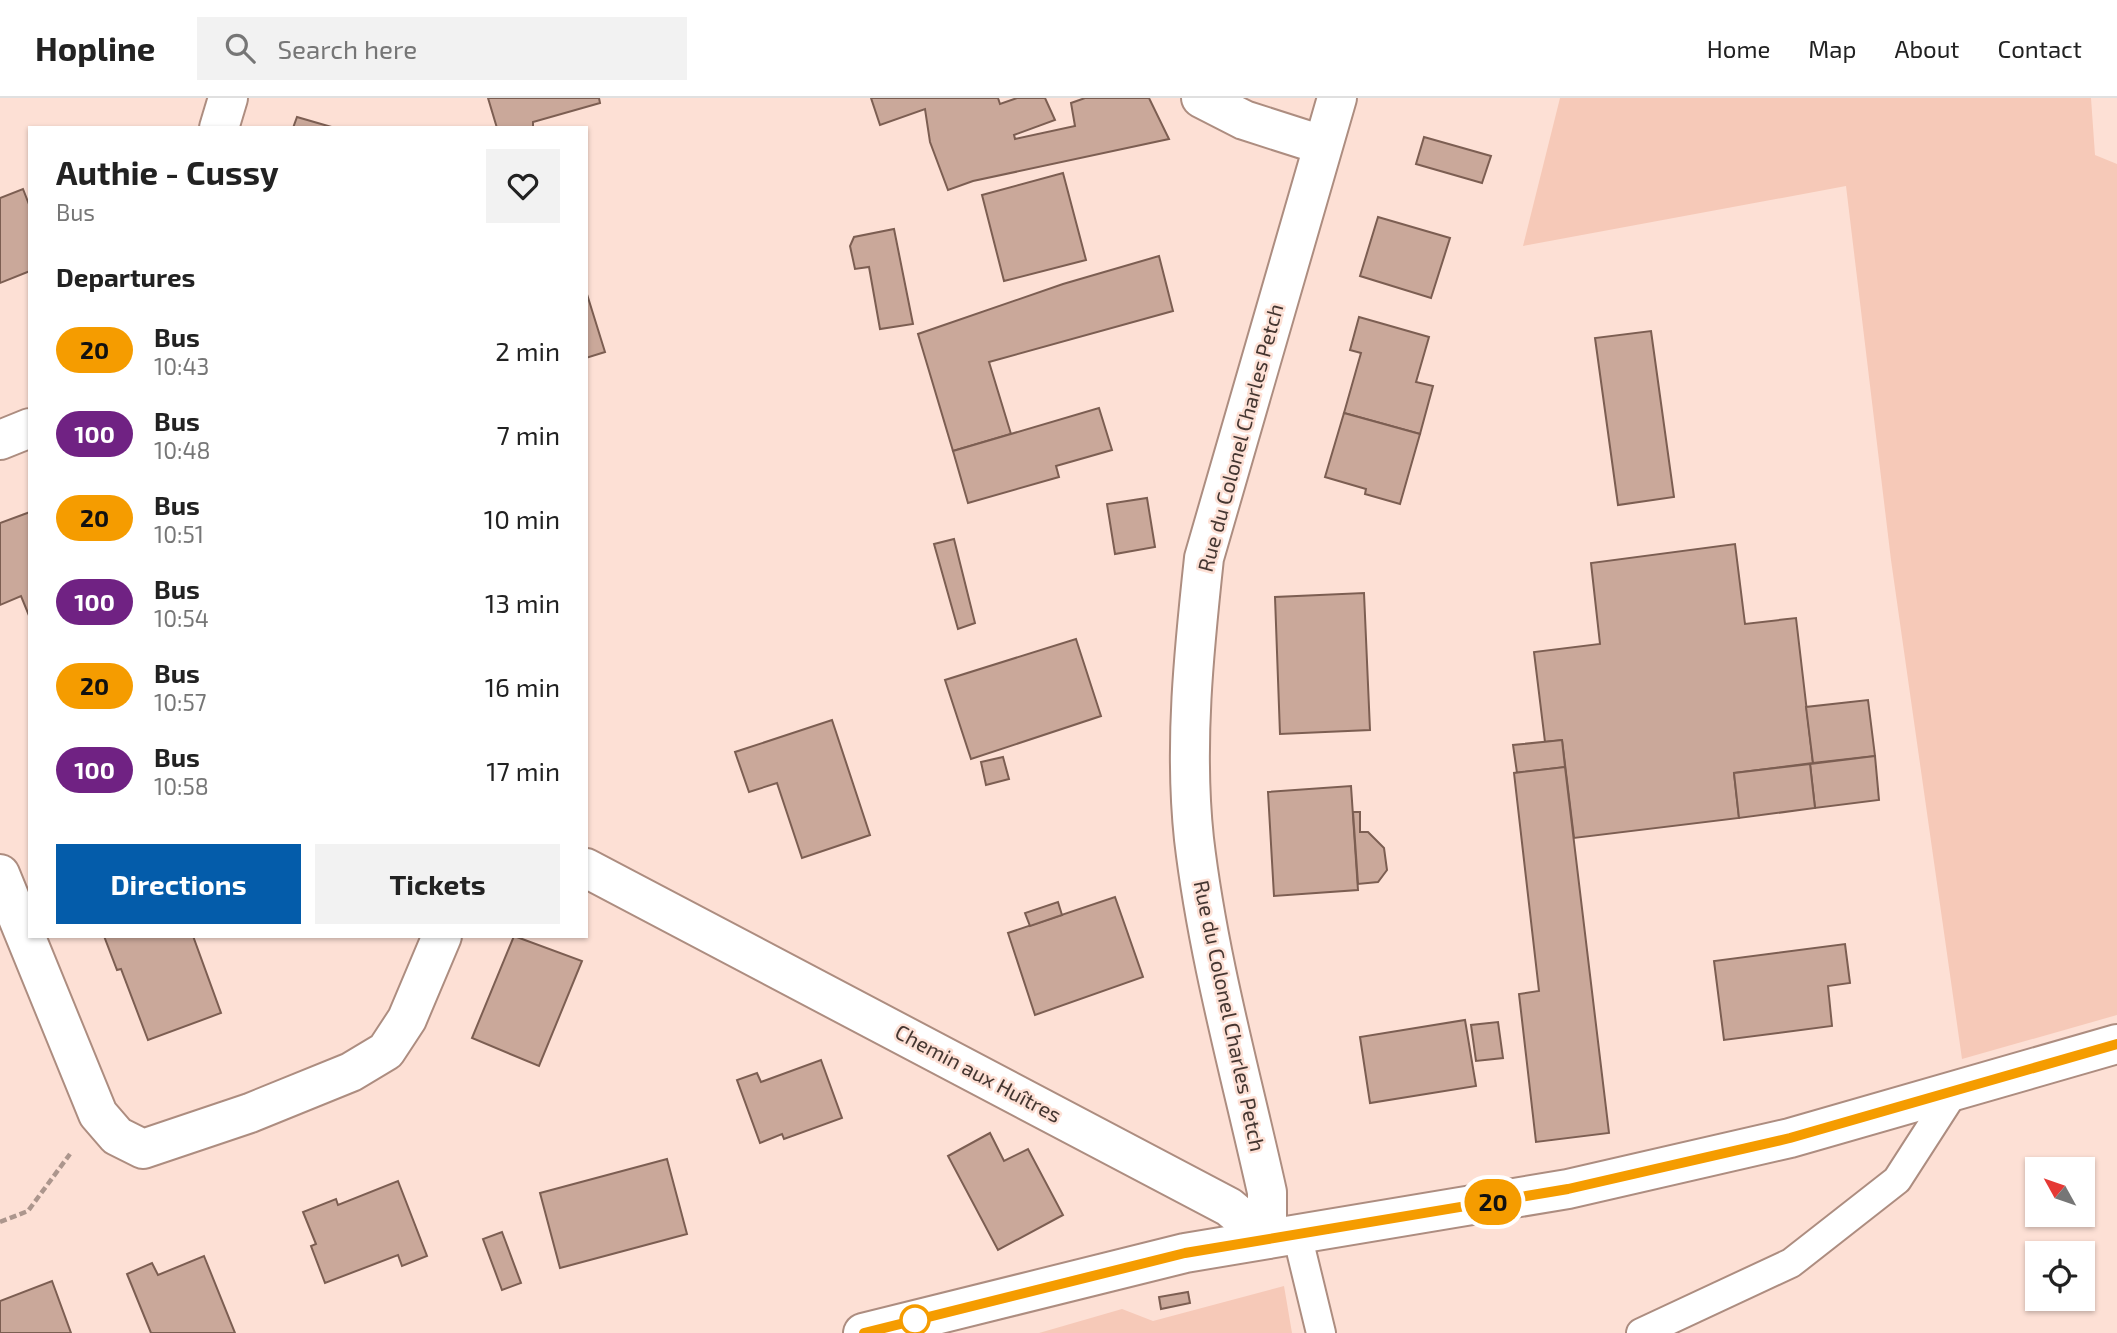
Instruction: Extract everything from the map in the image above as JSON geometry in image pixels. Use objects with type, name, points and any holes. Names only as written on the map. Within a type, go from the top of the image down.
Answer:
[{"type":"street","points":[[220,126],[228,98]]},
{"type":"street","points":[[1201,98],[1244,120],[1322,145]]},
{"type":"street","name":"Rue du Colonel Charles Petch","points":[[1282,1237],[1267,1192],[1204,908],[1194,836],[1191,747],[1196,636],[1204,558],[1336,98]]},
{"type":"street","points":[[0,440],[28,429]]},
{"type":"street","name":"Chemin aux Huîtres","points":[[588,869],[1282,1237]]},
{"type":"street","points":[[0,874],[99,1114],[117,1136],[143,1149],[250,1113],[351,1072],[386,1051],[407,1019],[441,938]]},
{"type":"street","points":[[863,1333],[1185,1253],[1568,1189],[1790,1138],[2117,1044]]},
{"type":"lane","points":[[1641,1333],[1791,1263],[1896,1180],[1955,1090]]},
{"type":"lane","points":[[1282,1237],[1321,1333]]},
{"type":"path","points":[[0,1223],[28,1211],[99,1114]]},
{"type":"shaded area","points":[[1560,98],[2091,98],[2095,155],[2117,164],[2117,1015],[1962,1059],[1891,560],[1846,186],[1523,246]]},
{"type":"shaded area","points":[[1284,1286],[1292,1333],[1039,1333],[1122,1309],[1153,1321]]},
{"type":"building","points":[[488,98],[599,98],[600,103],[533,122],[533,126],[496,126]]},
{"type":"building","points":[[871,98],[998,98],[1000,104],[1017,98],[1045,98],[1055,120],[1014,135],[1015,139],[1075,126],[1071,103],[1085,98],[1149,98],[1169,139],[973,181],[948,190],[930,142],[925,109],[880,125]]},
{"type":"building","points":[[297,117],[328,126],[294,126]]},
{"type":"building","points":[[1424,137],[1491,156],[1482,183],[1416,164]]},
{"type":"building","points":[[1063,173],[1086,260],[1004,281],[982,195]]},
{"type":"building","points":[[23,189],[28,202],[28,272],[0,283],[0,198]]},
{"type":"building","points":[[1378,217],[1450,238],[1431,298],[1360,276]]},
{"type":"building","points":[[894,229],[913,324],[880,329],[869,267],[855,269],[850,246],[854,237]]},
{"type":"building","points":[[1159,256],[1173,311],[989,362],[1011,434],[953,451],[918,334],[1063,284]]},
{"type":"building","points":[[588,297],[605,352],[588,357]]},
{"type":"building","points":[[1359,317],[1429,337],[1416,382],[1433,386],[1420,434],[1344,413],[1361,353],[1350,350]]},
{"type":"building","points":[[1651,331],[1674,497],[1618,505],[1595,338]]},
{"type":"building","points":[[1099,408],[1112,450],[1056,466],[1059,477],[968,503],[953,451]]},
{"type":"building","points":[[1344,413],[1420,434],[1400,504],[1365,494],[1366,489],[1325,477]]},
{"type":"building","points":[[1147,498],[1155,547],[1115,554],[1107,504]]},
{"type":"building","points":[[28,513],[28,613],[21,596],[0,605],[0,523]]},
{"type":"building","points":[[954,539],[975,623],[958,629],[934,544]]},
{"type":"building","points":[[1735,544],[1745,624],[1796,618],[1813,763],[1734,773],[1739,818],[1574,838],[1562,740],[1545,742],[1534,652],[1600,644],[1591,563]]},
{"type":"building","points":[[1364,593],[1370,730],[1280,734],[1275,597]]},
{"type":"building","points":[[1076,639],[1101,716],[971,759],[945,680]]},
{"type":"building","points":[[1868,700],[1875,756],[1813,763],[1806,707]]},
{"type":"building","points":[[832,720],[870,835],[802,858],[777,783],[749,792],[735,752]]},
{"type":"building","points":[[1562,740],[1565,767],[1517,773],[1513,745]]},
{"type":"building","points":[[1875,756],[1879,800],[1815,808],[1810,764]]},
{"type":"building","points":[[1003,757],[1009,779],[986,785],[981,762]]},
{"type":"building","points":[[1810,764],[1815,808],[1739,818],[1734,773]]},
{"type":"building","points":[[1565,767],[1609,1133],[1536,1142],[1519,994],[1539,991],[1514,773]]},
{"type":"building","points":[[1351,786],[1358,890],[1274,896],[1268,792]]},
{"type":"building","points":[[1353,812],[1360,812],[1360,832],[1368,832],[1384,848],[1387,870],[1378,882],[1358,884]]},
{"type":"building","points":[[1115,897],[1143,977],[1035,1015],[1008,933]]},
{"type":"building","points":[[1058,902],[1062,915],[1030,926],[1025,913]]},
{"type":"building","points":[[105,938],[194,938],[221,1013],[148,1040],[121,969],[117,970]]},
{"type":"building","points":[[513,938],[582,961],[539,1066],[472,1038]]},
{"type":"building","points":[[1845,944],[1850,983],[1828,986],[1832,1026],[1724,1040],[1714,961]]},
{"type":"building","points":[[1465,1020],[1476,1086],[1370,1103],[1360,1037]]},
{"type":"building","points":[[1498,1022],[1503,1058],[1476,1061],[1471,1025]]},
{"type":"building","points":[[821,1060],[842,1118],[784,1139],[782,1134],[760,1143],[737,1080],[757,1073],[761,1082]]},
{"type":"building","points":[[990,1133],[1004,1161],[1028,1149],[1063,1215],[998,1250],[948,1156]]},
{"type":"building","points":[[667,1159],[687,1234],[560,1268],[540,1193]]},
{"type":"building","points":[[398,1181],[427,1256],[402,1266],[398,1255],[325,1283],[311,1246],[316,1244],[303,1212],[336,1199],[338,1205]]},
{"type":"building","points":[[502,1232],[521,1283],[502,1290],[483,1239]]},
{"type":"building","points":[[204,1256],[235,1333],[151,1333],[127,1274],[152,1263],[158,1275]]},
{"type":"building","points":[[52,1281],[71,1333],[0,1333],[0,1301]]},
{"type":"building","points":[[1188,1292],[1190,1303],[1161,1309],[1159,1297]]},
{"type":"bus line","name":"20","points":[[864,1333],[1185,1253],[1568,1189],[1790,1138],[2117,1044]]}]
